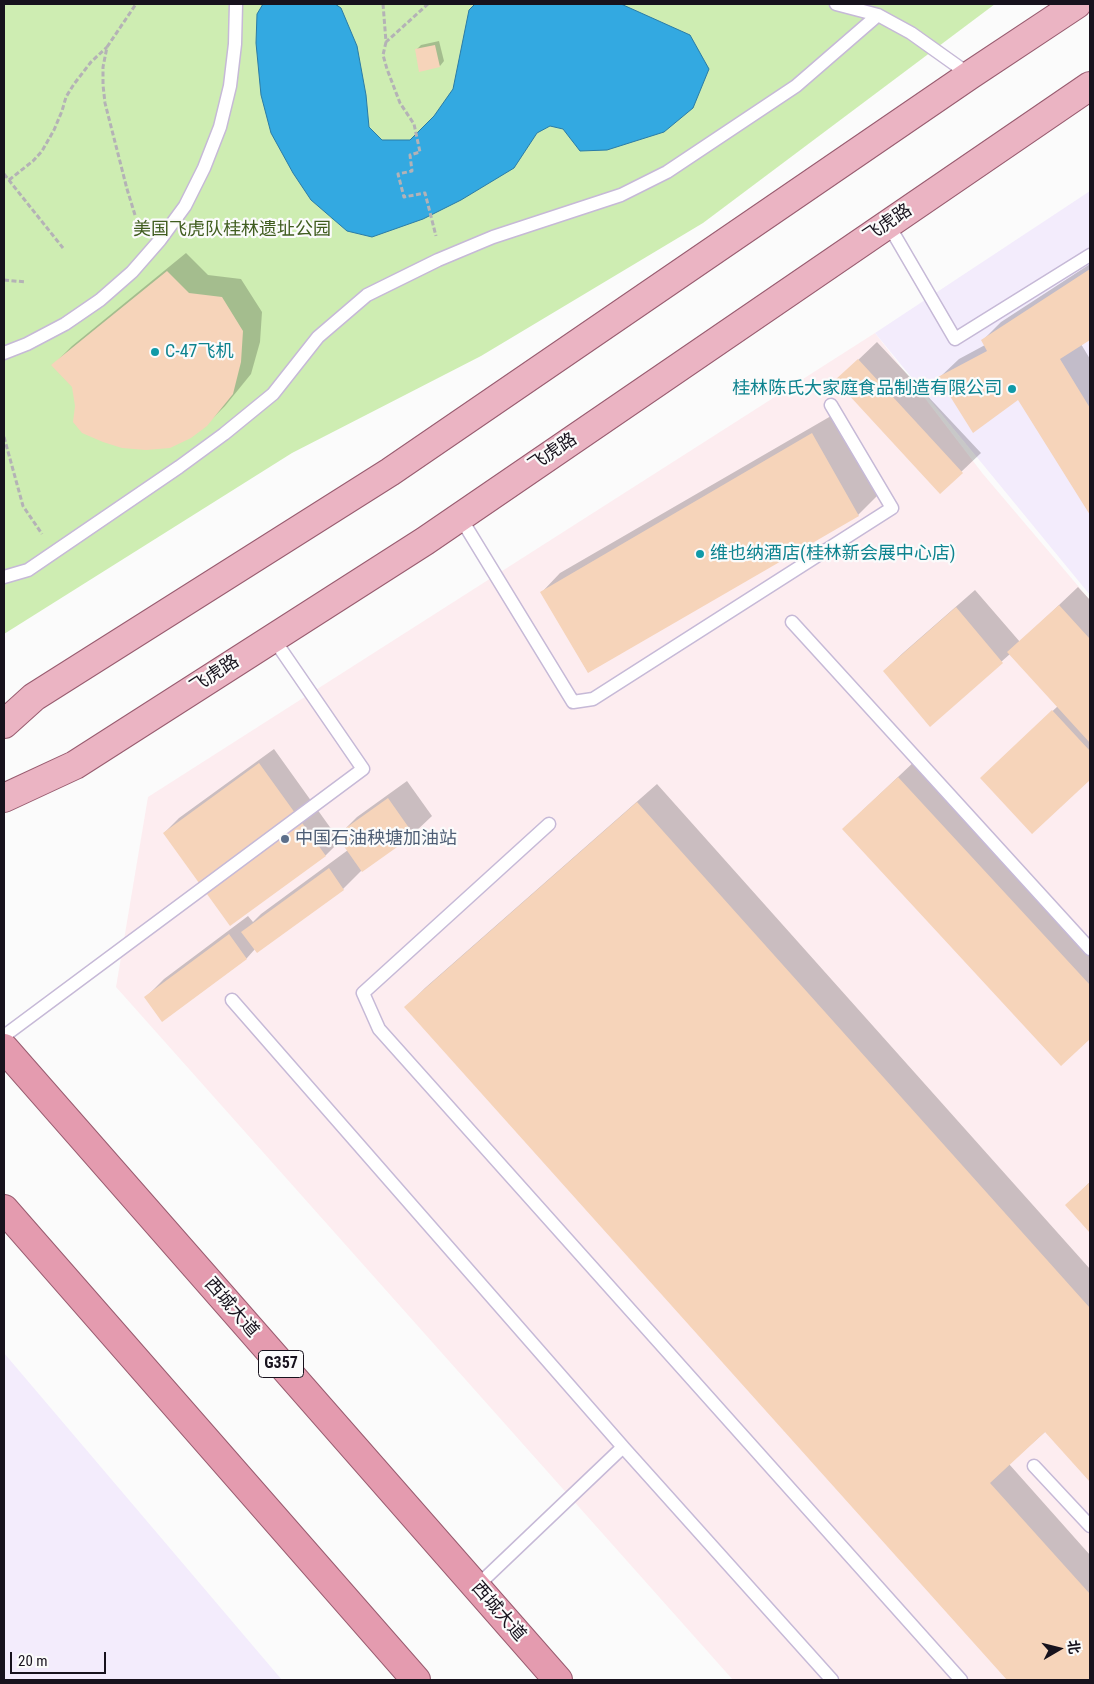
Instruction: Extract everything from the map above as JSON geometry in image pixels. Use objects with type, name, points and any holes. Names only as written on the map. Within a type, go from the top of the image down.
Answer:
[{"type":"highway","name":"西城大道","points":[[4,1048],[558,1680]]},
{"type":"highway","points":[[4,1209],[416,1680]]},
{"type":"main road","points":[[4,724],[34,697],[390,472],[970,75],[1077,4]]},
{"type":"main road","name":"飞虎路","points":[[4,798],[75,765],[460,517],[1090,86]]},
{"type":"lane","points":[[4,353],[27,344],[65,324],[100,300],[132,272],[160,240],[184,206],[204,168],[222,119],[230,86],[235,44],[236,4]]},
{"type":"lane","points":[[836,4],[878,15],[912,33],[970,75]]},
{"type":"lane","points":[[4,577],[28,570],[179,467],[259,406],[273,394],[318,337],[366,295],[441,258],[493,237],[621,195],[667,172],[796,86],[878,15]]},
{"type":"lane","points":[[888,224],[955,339],[1090,255]]},
{"type":"lane","points":[[460,517],[573,702],[593,699],[892,508],[831,405]]},
{"type":"lane","points":[[792,622],[1090,949]]},
{"type":"lane","points":[[4,1036],[364,769],[273,638]]},
{"type":"lane","points":[[549,824],[363,993],[379,1030],[960,1680]]},
{"type":"lane","points":[[232,1000],[623,1447],[832,1680]]},
{"type":"lane","points":[[476,1587],[623,1447]]},
{"type":"lane","points":[[1034,1466],[1090,1526]]},
{"type":"path","points":[[9,180],[34,161],[42,151],[54,130],[66,97],[74,84],[91,62],[108,47],[136,4]]},
{"type":"path","points":[[383,4],[386,42],[383,55],[400,103],[414,124],[420,152],[410,155],[412,171],[398,174],[404,197],[425,193],[441,258]]},
{"type":"path","points":[[386,42],[428,4]]},
{"type":"path","points":[[108,47],[103,67],[105,103],[135,215]]},
{"type":"path","points":[[4,174],[63,248]]},
{"type":"path","points":[[4,280],[26,282]]},
{"type":"path","points":[[4,437],[23,506],[42,533],[48,556]]},
{"type":"shaded area","points":[[1090,191],[1090,595],[875,333]]},
{"type":"shaded area","points":[[875,333],[983,474],[1090,600],[1090,1680],[733,1680],[116,987],[148,797]]},
{"type":"shaded area","points":[[4,1353],[282,1680],[4,1680]]},
{"type":"green space","name":"美国飞虎队桂林遗址公园","points":[[4,4],[995,4],[703,223],[481,356],[292,453],[4,634]]},
{"type":"water","points":[[263,4],[335,4],[341,8],[357,46],[366,95],[369,127],[382,140],[410,140],[434,116],[453,89],[469,10],[475,4],[621,4],[690,35],[709,69],[693,108],[664,132],[607,150],[580,151],[563,129],[550,126],[537,133],[514,168],[461,200],[423,219],[372,237],[347,231],[311,200],[293,173],[271,133],[261,95],[256,43],[257,14]]},
{"type":"building","points":[[435,45],[440,67],[419,72],[415,49]]},
{"type":"building","name":"桂林陈氏大家庭食品制造有限公司","points":[[1090,269],[1090,340],[1060,359],[1090,408],[1090,515],[1018,400],[973,433],[938,377],[987,351],[981,340]]},
{"type":"building","name":"C-47飞机","points":[[167,271],[189,293],[222,297],[243,331],[241,362],[233,394],[207,426],[191,438],[170,448],[146,450],[122,448],[82,433],[73,422],[75,406],[72,387],[51,365]]},
{"type":"building","points":[[858,359],[963,473],[940,494],[835,380]]},
{"type":"building","name":"维也纳酒店(桂林新会展中心店)","points":[[812,433],[859,516],[588,673],[540,592]]},
{"type":"building","points":[[1059,605],[1090,639],[1090,743],[1007,652]]},
{"type":"building","points":[[956,607],[1003,663],[930,727],[883,671]]},
{"type":"building","points":[[1052,710],[1090,751],[1090,780],[1032,834],[980,778]]},
{"type":"building","points":[[259,763],[326,856],[230,926],[163,833]]},
{"type":"building","points":[[898,777],[1090,985],[1090,1039],[1061,1066],[842,829]]},
{"type":"building","points":[[388,798],[414,835],[362,872],[336,835]]},
{"type":"building","points":[[637,802],[1090,1308],[1090,1482],[1045,1432],[990,1483],[1090,1594],[1090,1680],[1007,1680],[404,1007]]},
{"type":"building","points":[[329,868],[344,890],[257,953],[241,932]]},
{"type":"building","points":[[229,934],[247,959],[162,1022],[144,997]]},
{"type":"building","points":[[1090,1182],[1090,1233],[1065,1205]]},
{"type":"place","name":"C-47飞机","points":[[155,352]]},
{"type":"place","name":"桂林陈氏大家庭食品制造有限公司","points":[[1012,389]]},
{"type":"place","name":"维也纳酒店(桂林新会展中心店)","points":[[700,554]]},
{"type":"place","name":"中国石油秧塘加油站","points":[[285,839]]}]
